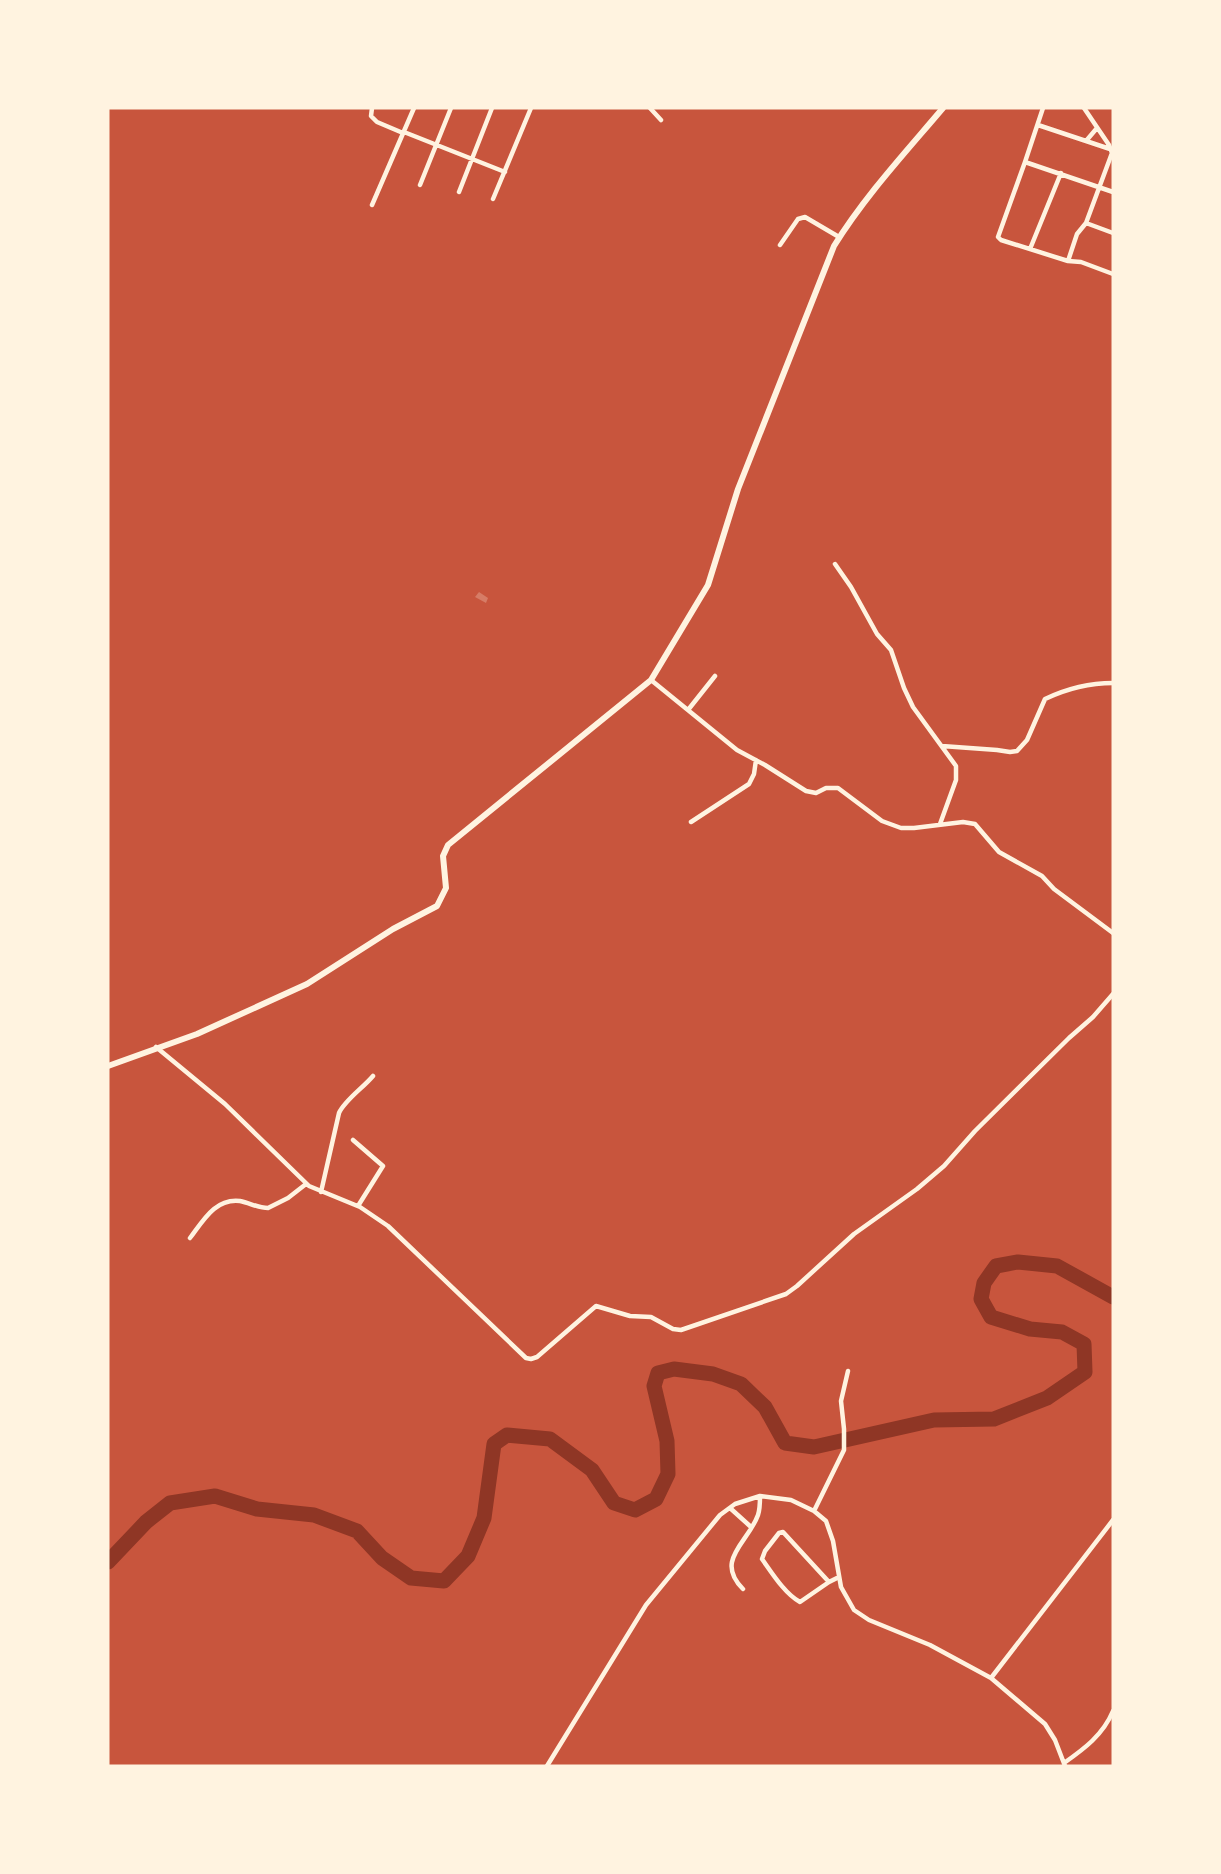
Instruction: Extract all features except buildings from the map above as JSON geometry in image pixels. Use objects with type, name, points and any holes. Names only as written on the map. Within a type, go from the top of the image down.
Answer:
[{"type":"street","points":[[372,108],[371,116],[377,122],[505,172]]},
{"type":"street","points":[[372,205],[414,108]]},
{"type":"street","points":[[420,185],[451,108]]},
{"type":"street","points":[[459,192],[492,108]]},
{"type":"street","points":[[650,108],[661,120]]},
{"type":"street","points":[[108,1066],[197,1034],[307,984],[393,929],[437,906],[446,888],[443,856],[448,845],[651,680],[708,585],[738,489],[839,237],[872,190],[943,108]]},
{"type":"street","points":[[1043,108],[997,234],[1001,240],[1068,261],[1081,262],[1113,274]]},
{"type":"street","points":[[1068,261],[1077,234],[1086,223],[1110,160],[1110,149],[1084,108]]},
{"type":"street","points":[[493,199],[528,109]]},
{"type":"street","points":[[1038,125],[1110,149]]},
{"type":"street","points":[[1086,141],[1098,128]]},
{"type":"street","points":[[1025,162],[1113,192]]},
{"type":"street","points":[[1030,249],[1061,173]]},
{"type":"street","points":[[780,245],[798,219],[805,217],[839,237]]},
{"type":"street","points":[[1086,223],[1113,232]]},
{"type":"street","points":[[835,564],[851,587],[876,634],[891,650],[904,688],[914,707],[956,766],[954,788],[940,824]]},
{"type":"street","points":[[688,710],[715,676]]},
{"type":"street","points":[[651,680],[737,750],[806,791],[816,793],[826,788],[838,788],[882,821],[891,825],[914,828],[963,822],[975,824],[999,852],[1042,876],[1054,889],[1113,933]]},
{"type":"street","points":[[942,747],[1017,751],[1027,740],[1045,699],[1092,684],[1113,683]]},
{"type":"street","points":[[691,822],[748,783],[754,774],[756,760]]},
{"type":"street","points":[[156,1047],[225,1104],[307,1185],[358,1206],[388,1226],[526,1358],[531,1359],[537,1357],[596,1306],[630,1316],[651,1317],[673,1329],[688,1329],[786,1294],[854,1234],[917,1189],[944,1166],[983,1123],[1093,1017],[1113,994]]},
{"type":"street","points":[[321,1192],[339,1113],[346,1102],[373,1076]]},
{"type":"street","points":[[353,1140],[383,1166],[358,1206]]},
{"type":"street","points":[[190,1238],[206,1216],[223,1202],[239,1201],[268,1208],[282,1202],[307,1185]]},
{"type":"street","points":[[814,1511],[844,1450],[841,1401],[848,1371]]},
{"type":"street","points":[[743,1589],[731,1573],[731,1560],[758,1513],[760,1496]]},
{"type":"street","points":[[547,1766],[646,1605],[713,1523],[730,1508],[747,1499],[760,1496],[791,1500],[814,1511],[826,1521],[833,1541],[841,1587],[854,1610],[869,1620],[930,1645],[991,1678],[1045,1724],[1055,1740],[1064,1765],[1098,1736],[1113,1711]]},
{"type":"street","points":[[730,1508],[751,1527]]},
{"type":"street","points":[[991,1678],[1113,1520]]},
{"type":"street","points":[[829,1581],[783,1532],[779,1533],[765,1551],[762,1559],[797,1601],[803,1602],[829,1581],[839,1577]]},
{"type":"waterway","points":[[108,1562],[146,1522],[170,1503],[215,1496],[257,1509],[314,1515],[357,1531],[382,1558],[411,1578],[444,1581],[468,1556],[484,1518],[494,1444],[507,1435],[550,1439],[592,1470],[614,1503],[635,1510],[656,1499],[668,1474],[667,1441],[654,1386],[658,1373],[674,1369],[713,1374],[741,1384],[765,1407],[785,1443],[814,1447],[934,1420],[994,1419],[1047,1398],[1085,1372],[1084,1344],[1062,1332],[1030,1329],[991,1317],[981,1299],[984,1283],[996,1266],[1018,1262],[1057,1266],[1113,1297]]}]
